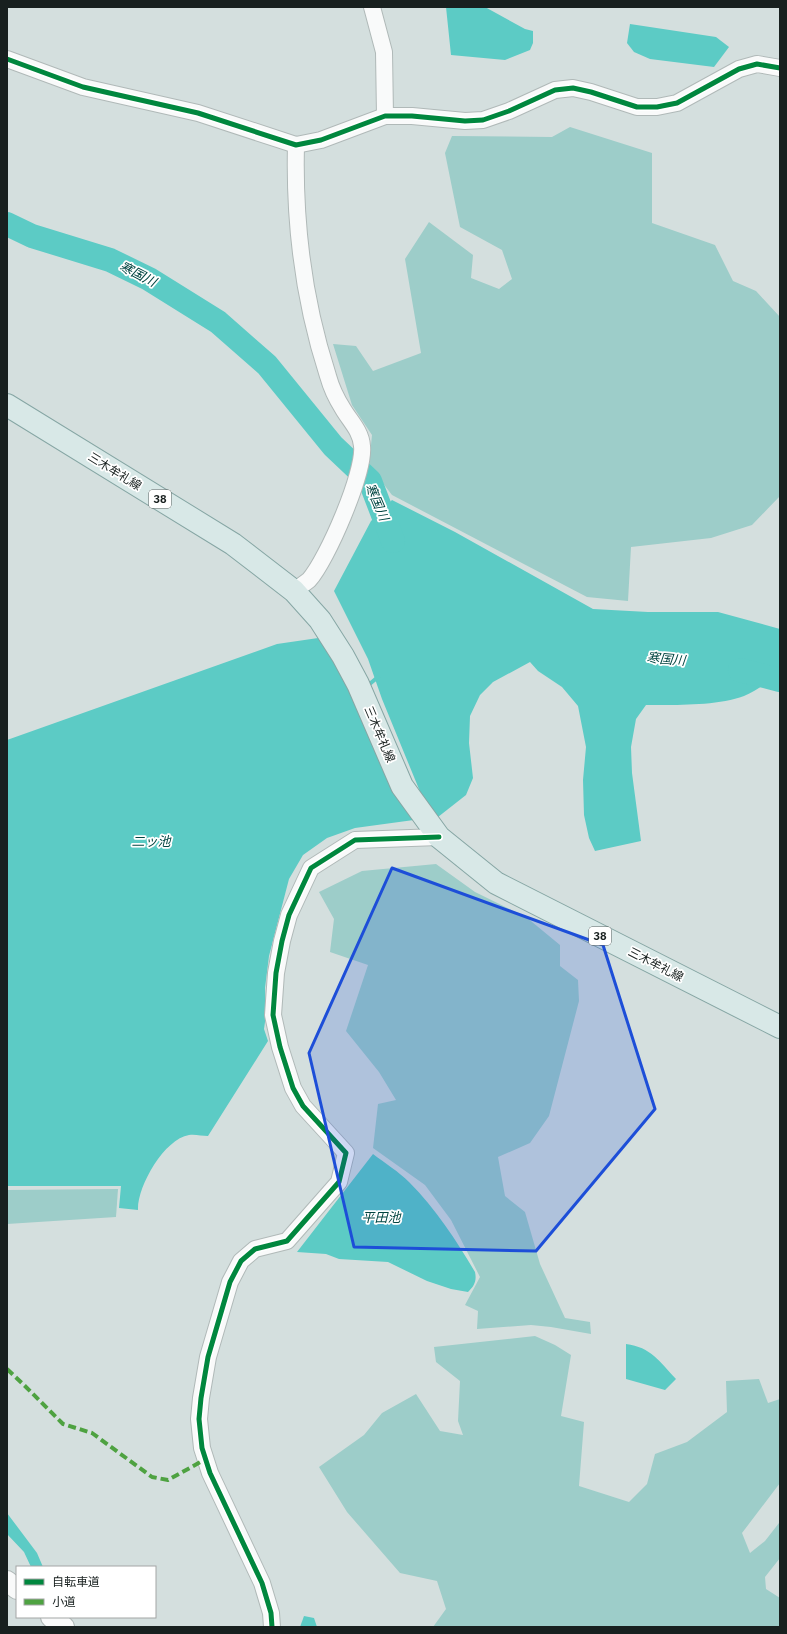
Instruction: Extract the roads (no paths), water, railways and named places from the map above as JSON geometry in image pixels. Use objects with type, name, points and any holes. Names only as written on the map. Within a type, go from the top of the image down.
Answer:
[{"type":"main road","name":"三木牟礼線","points":[[7,405],[233,544],[299,597],[320,620],[343,656],[358,684],[402,786],[435,833],[496,883],[780,1027]]},
{"type":"street","points":[[372,7],[384,52],[385,116]]},
{"type":"street","points":[[7,59],[83,87],[198,113],[296,145],[321,140],[385,116],[412,116],[465,121],[483,120],[509,111],[555,90],[573,88],[591,92],[637,107],[657,107],[677,103],[739,69],[757,64],[780,68]]},
{"type":"street","points":[[296,145],[295,184],[305,280],[321,355],[332,388],[342,408],[358,431],[362,445],[362,459],[347,506],[330,544],[299,597]]},
{"type":"street","points":[[272,1627],[271,1613],[262,1583],[210,1473],[202,1448],[199,1419],[200,1398],[208,1357],[230,1282],[241,1261],[255,1249],[287,1241],[339,1182],[346,1154],[303,1106],[293,1088],[280,1048],[273,1015],[276,974],[282,941],[289,914],[311,868],[355,840],[435,833]]},
{"type":"street","points":[[7,1581],[16,1588]]},
{"type":"street","points":[[52,1618],[64,1627]]},
{"type":"water","points":[[446,7],[485,7],[525,29],[533,31],[533,43],[530,50],[505,60],[451,55]]},
{"type":"water","points":[[630,24],[716,37],[729,47],[714,67],[650,59],[634,52],[627,43]]},
{"type":"water","points":[[392,500],[455,532],[593,609],[648,612],[718,612],[780,629],[780,672],[754,691],[744,696],[721,702],[646,705],[636,719],[631,747],[632,773],[641,841],[595,851],[589,838],[584,815],[583,780],[586,747],[578,706],[562,687],[538,671],[530,662],[493,682],[480,695],[470,716],[469,743],[473,778],[466,795],[438,817],[421,794],[382,699],[368,659],[334,591],[371,521]]},
{"type":"water","name":"二ッ池","points":[[325,637],[421,819],[355,828],[327,838],[303,855],[289,879],[269,956],[265,988],[266,1015],[264,1029],[268,1041],[208,1136],[189,1135],[180,1138],[170,1145],[162,1154],[147,1177],[139,1200],[138,1210],[119,1208],[121,1186],[7,1186],[7,740],[277,644]]},
{"type":"water","name":"平田池","points":[[373,1154],[396,1171],[419,1192],[453,1237],[475,1272],[476,1278],[472,1288],[468,1292],[451,1289],[427,1281],[388,1262],[339,1259],[326,1254],[297,1252]]},
{"type":"water","points":[[626,1344],[642,1348],[649,1352],[660,1361],[676,1379],[665,1390],[626,1379]]},
{"type":"water","points":[[7,1513],[37,1553],[43,1566],[31,1566],[24,1552],[7,1534]]},
{"type":"water","points":[[304,1616],[314,1618],[317,1627],[300,1627]]},
{"type":"waterway","name":"寒国川","points":[[7,224],[32,236],[110,260],[149,279],[218,322],[267,365],[333,446],[370,481],[393,541]]},
{"type":"waterway","name":"寒国川","points":[[740,670],[780,680]]},
{"type":"waterway","points":[[366,687],[378,677]]}]
